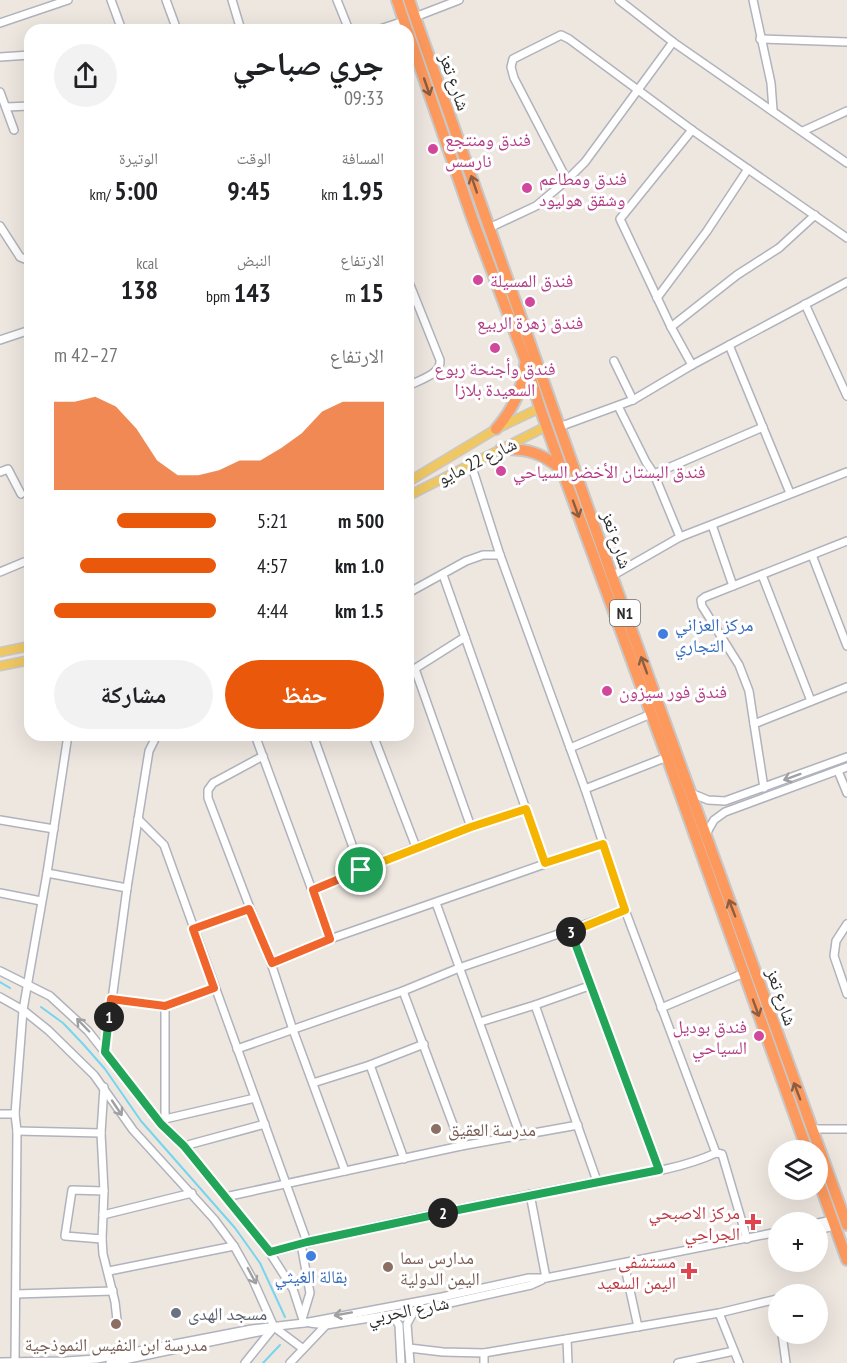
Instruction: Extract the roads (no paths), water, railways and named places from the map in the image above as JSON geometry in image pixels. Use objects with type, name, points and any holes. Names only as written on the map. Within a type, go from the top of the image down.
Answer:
[{"type":"highway","name":"شارع تعز","points":[[397,0],[409,24]]},
{"type":"highway","name":"شارع تعز","points":[[409,0],[409,24]]},
{"type":"highway","name":"شارع تعز","points":[[414,38],[484,213],[705,837],[759,979],[792,1078],[847,1225]]},
{"type":"highway","name":"شارع تعز","points":[[414,40],[472,218],[525,359],[562,470],[803,1140]]},
{"type":"highway","points":[[472,218],[484,213]]},
{"type":"highway","points":[[496,429],[508,415],[519,395],[525,359]]},
{"type":"highway","points":[[501,450],[523,449],[540,454],[562,470]]},
{"type":"highway","points":[[825,1200],[847,1260]]},
{"type":"main road","name":"شارع 22 مايو","points":[[414,478],[496,429],[540,408]]},
{"type":"main road","name":"شارع 22 مايو","points":[[414,491],[547,426]]},
{"type":"main road","points":[[0,652],[24,647]]},
{"type":"main road","points":[[0,666],[24,663]]},
{"type":"street","points":[[39,0],[40,9]]},
{"type":"street","points":[[0,22],[68,0]]},
{"type":"street","points":[[111,0],[120,24]]},
{"type":"street","points":[[166,0],[175,24]]},
{"type":"street","points":[[232,0],[240,24]]},
{"type":"street","points":[[337,0],[347,24]]},
{"type":"street","points":[[411,24],[459,0]]},
{"type":"street","points":[[619,0],[674,42],[847,163]]},
{"type":"street","points":[[753,0],[771,83],[773,110]]},
{"type":"street","points":[[567,180],[514,78],[511,67],[513,60],[561,35],[847,238]]},
{"type":"street","points":[[760,39],[847,42]]},
{"type":"street","points":[[489,228],[536,206],[585,162],[674,42]]},
{"type":"street","points":[[0,57],[24,55]]},
{"type":"street","points":[[0,92],[14,130]]},
{"type":"street","points":[[6,107],[24,106]]},
{"type":"street","points":[[803,131],[847,111]]},
{"type":"street","points":[[692,130],[620,219],[671,327],[692,365]]},
{"type":"street","points":[[657,298],[707,231],[748,169]]},
{"type":"street","points":[[671,327],[737,275],[779,248],[815,215]]},
{"type":"street","points":[[0,226],[20,257],[24,259]]},
{"type":"street","points":[[559,427],[633,400],[692,365],[847,282]]},
{"type":"street","points":[[414,295],[441,366],[438,370],[414,383]]},
{"type":"street","points":[[805,304],[844,380],[847,396]]},
{"type":"street","points":[[0,340],[24,332]]},
{"type":"street","points":[[729,345],[790,493]]},
{"type":"street","points":[[614,361],[633,400]]},
{"type":"street","points":[[618,406],[654,474],[680,537]]},
{"type":"street","points":[[654,474],[763,427]]},
{"type":"street","points":[[471,464],[625,910],[716,1153]]},
{"type":"street","points":[[0,472],[8,469],[21,494]]},
{"type":"street","points":[[612,576],[680,537],[847,472]]},
{"type":"street","points":[[712,525],[733,586]]},
{"type":"street","points":[[764,788],[749,691],[740,665],[702,606],[701,600],[847,541]]},
{"type":"street","points":[[414,590],[466,561],[483,555],[501,555]]},
{"type":"street","points":[[812,555],[847,646]]},
{"type":"street","points":[[0,572],[24,562]]},
{"type":"street","points":[[443,575],[545,863]]},
{"type":"street","points":[[762,575],[811,701]]},
{"type":"street","points":[[414,669],[465,637]]},
{"type":"street","points":[[414,679],[471,827]]},
{"type":"street","points":[[754,724],[847,687]]},
{"type":"street","points":[[570,748],[651,714]]},
{"type":"street","points":[[15,1361],[17,1131],[15,1114],[23,1010],[29,985],[67,741]]},
{"type":"street","points":[[105,1052],[127,888],[149,751],[154,741]]},
{"type":"street","points":[[257,741],[330,939]]},
{"type":"street","points":[[315,741],[361,870]]},
{"type":"street","points":[[375,741],[416,848]]},
{"type":"street","points":[[263,756],[213,783],[208,790],[208,798],[249,909],[272,963],[293,1029],[345,1171]]},
{"type":"street","points":[[585,789],[667,757]]},
{"type":"street","points":[[689,792],[708,800],[725,801],[847,757]]},
{"type":"street","points":[[705,837],[714,820],[728,811],[847,767]]},
{"type":"street","points":[[838,771],[847,793]]},
{"type":"street","points":[[725,801],[728,811]]},
{"type":"street","points":[[313,890],[471,827],[526,809]]},
{"type":"street","points":[[138,819],[164,845],[286,1183],[304,1243],[310,1293],[303,1319]]},
{"type":"street","points":[[0,820],[54,829]]},
{"type":"street","points":[[272,963],[330,939],[603,844]]},
{"type":"street","points":[[47,873],[127,888]]},
{"type":"street","points":[[0,893],[41,901]]},
{"type":"street","points":[[436,903],[520,1135]]},
{"type":"street","points":[[193,929],[249,909]]},
{"type":"street","points":[[237,1049],[625,910]]},
{"type":"street","points":[[847,924],[836,941],[834,956],[847,994]]},
{"type":"street","points":[[570,930],[659,1170]]},
{"type":"street","points":[[0,971],[50,996],[88,1030],[270,1252],[293,1289],[303,1319]]},
{"type":"street","points":[[661,1008],[744,973]]},
{"type":"street","points":[[480,1022],[589,986]]},
{"type":"street","points":[[111,999],[165,1006],[214,988]]},
{"type":"street","points":[[403,991],[461,1146]]},
{"type":"street","points":[[0,997],[23,1010],[66,1046],[104,1087],[133,1130],[192,1193],[234,1246],[256,1286],[274,1328],[302,1348]]},
{"type":"street","points":[[535,1005],[597,1181]]},
{"type":"street","points":[[163,1122],[165,1006]]},
{"type":"street","points":[[313,1083],[370,1065],[424,1044]]},
{"type":"street","points":[[370,1065],[404,1160]]},
{"type":"street","points":[[104,1087],[101,1133],[104,1191],[102,1239],[117,1320]]},
{"type":"street","points":[[163,1122],[255,1098]]},
{"type":"street","points":[[0,1114],[15,1114]]},
{"type":"street","points":[[184,1146],[265,1124]]},
{"type":"street","points":[[225,1197],[461,1146],[578,1125]]},
{"type":"street","points":[[812,1130],[847,1129]]},
{"type":"street","points":[[17,1131],[101,1133]]},
{"type":"street","points":[[270,1252],[530,1194],[659,1170],[704,1159],[716,1153],[723,1154],[747,1239]]},
{"type":"street","points":[[102,1239],[65,1236],[72,1190],[104,1191]]},
{"type":"street","points":[[103,1215],[192,1193]]},
{"type":"street","points":[[530,1194],[546,1278]]},
{"type":"street","points":[[828,1223],[833,1223]]},
{"type":"street","points":[[828,1225],[833,1223]]},
{"type":"street","name":"شارع الحربي","points":[[110,1363],[254,1334],[303,1319],[442,1297],[530,1278],[546,1278],[768,1235]]},
{"type":"street","points":[[109,1271],[234,1246]]},
{"type":"street","points":[[624,1263],[638,1327]]},
{"type":"street","name":"شارع الحربي","points":[[303,1319],[326,1325],[392,1315],[531,1285],[546,1278]]},
{"type":"street","points":[[16,1294],[113,1291]]},
{"type":"street","points":[[409,1348],[484,1353],[719,1313],[768,1301]]},
{"type":"street","points":[[410,1363],[407,1324],[414,1311]]},
{"type":"street","points":[[719,1313],[738,1363]]},
{"type":"street","points":[[392,1315],[399,1325],[400,1363]]},
{"type":"street","points":[[399,1325],[407,1324]]},
{"type":"street","points":[[290,1363],[326,1325]]},
{"type":"street","points":[[245,1363],[274,1328]]},
{"type":"street","name":"شارع الحربي","points":[[0,1362],[97,1359],[252,1329],[274,1328]]},
{"type":"street","points":[[567,1339],[568,1363]]},
{"type":"street","points":[[783,1344],[786,1363]]},
{"type":"street","points":[[678,1363],[734,1351]]},
{"type":"street","points":[[484,1353],[484,1363]]},
{"type":"waterway","points":[[0,982],[10,988]]},
{"type":"waterway","points":[[41,1007],[63,1023],[105,1069],[141,1121],[235,1228],[260,1263],[285,1317]]},
{"type":"waterway","points":[[263,1363],[280,1345]]},
{"type":"place","name":"فندق ومنتجع نارسس","points":[[433,149]]},
{"type":"place","name":"فندق ومطاعم وشقق هوليود","points":[[527,188]]},
{"type":"place","name":"فندق المسيلة","points":[[478,280]]},
{"type":"place","name":"فندق زهرة الربيع","points":[[530,302]]},
{"type":"place","name":"فندق وأجنحة ربوع السعيدة بلازا","points":[[495,348]]},
{"type":"place","name":"فندق البستان الأخضر السياحي","points":[[501,471]]},
{"type":"place","name":"مركز العزاني التجاري","points":[[663,634]]},
{"type":"place","name":"فندق فور سيزون","points":[[607,691]]},
{"type":"place","name":"فندق بوديل السياحي","points":[[759,1036]]},
{"type":"place","name":"مدرسة العقيق","points":[[436,1129]]},
{"type":"place","name":"مركز الاصبحي الجراحي","points":[[753,1222]]},
{"type":"place","name":"بقالة الغيثي","points":[[311,1256]]},
{"type":"place","name":"مدارس سما اليمن الدولية","points":[[388,1267]]},
{"type":"place","name":"مستشفى اليمن السعيد","points":[[689,1271]]},
{"type":"place","name":"مسجد الهدى","points":[[176,1313]]},
{"type":"place","name":"مدرسة ابن النفيس النموذجية","points":[[116,1324]]}]
